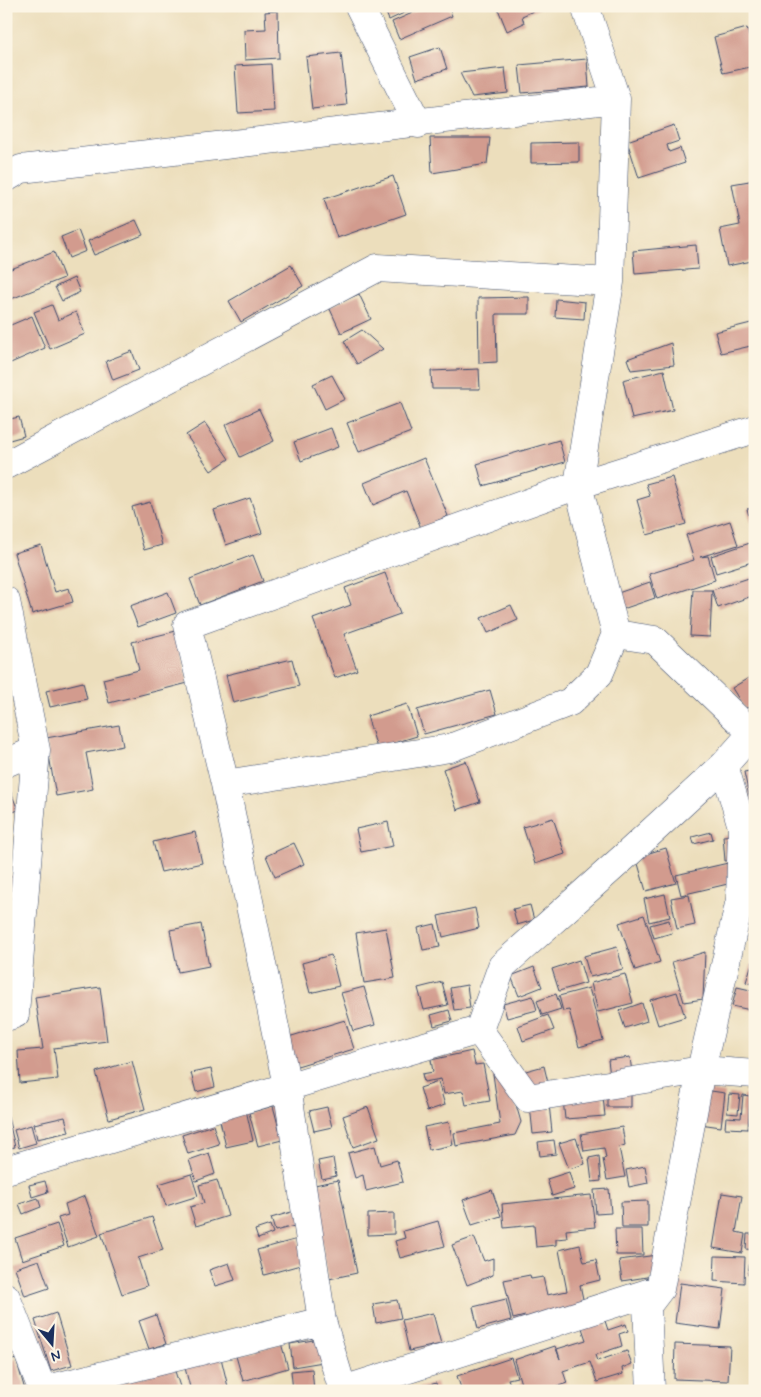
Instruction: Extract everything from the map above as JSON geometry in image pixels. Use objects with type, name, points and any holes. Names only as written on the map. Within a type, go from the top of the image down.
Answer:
[{"type":"street","points":[[359,6],[418,124]]},
{"type":"street","points":[[225,784],[450,748],[570,702],[599,674],[616,634],[578,485],[610,282],[616,100],[585,6]]},
{"type":"street","points":[[6,178],[21,169],[616,100]]},
{"type":"street","points":[[6,465],[377,268],[610,282]]},
{"type":"street","points":[[660,1289],[343,1390],[322,1321],[287,1086],[225,784],[187,625],[578,485],[755,429]]},
{"type":"street","points":[[6,601],[36,750],[15,1014],[6,1017]]},
{"type":"street","points":[[479,1030],[502,966],[724,765],[753,731],[655,640],[616,634]]},
{"type":"street","points":[[6,763],[36,750]]},
{"type":"street","points":[[651,1391],[647,1306],[660,1289],[701,1070],[740,900],[742,827],[724,765]]},
{"type":"street","points":[[479,1030],[528,1098],[701,1070],[755,1074]]},
{"type":"street","points":[[6,1170],[479,1030]]},
{"type":"street","points":[[6,1297],[43,1390],[322,1321]]},
{"type":"building","points":[[383,6],[419,6],[389,20]]},
{"type":"building","points":[[428,6],[448,6],[452,16],[399,39],[392,22]]},
{"type":"building","points":[[506,6],[539,6],[540,8],[522,16],[524,23],[507,31],[498,9]]},
{"type":"building","points":[[278,11],[279,58],[245,60],[244,30],[266,29],[265,12]]},
{"type":"building","points":[[747,28],[755,58],[755,66],[723,73],[714,37]]},
{"type":"building","points":[[440,47],[447,69],[417,79],[410,57]]},
{"type":"building","points":[[341,53],[347,105],[312,109],[306,57]]},
{"type":"building","points":[[587,59],[589,87],[522,93],[519,65]]},
{"type":"building","points":[[271,64],[274,111],[238,113],[235,66]]},
{"type":"building","points":[[505,68],[508,93],[472,97],[460,73]]},
{"type":"building","points":[[674,125],[679,141],[667,145],[669,152],[680,148],[685,163],[639,178],[627,141]]},
{"type":"building","points":[[430,138],[490,138],[487,164],[432,173]]},
{"type":"building","points":[[579,142],[579,162],[531,163],[531,143]]},
{"type":"building","points":[[393,176],[406,214],[337,238],[324,199]]},
{"type":"building","points":[[755,180],[755,254],[751,255],[752,261],[727,266],[720,229],[740,225],[732,184]]},
{"type":"building","points":[[136,220],[143,235],[94,255],[88,241]]},
{"type":"building","points":[[78,230],[86,251],[69,258],[61,237]]},
{"type":"building","points":[[696,245],[698,269],[635,274],[633,251]]},
{"type":"building","points":[[54,252],[64,278],[6,301],[6,271]]},
{"type":"building","points":[[291,265],[303,286],[241,322],[229,301]]},
{"type":"building","points":[[74,278],[80,292],[62,301],[55,287]]},
{"type":"building","points":[[359,294],[371,319],[341,333],[329,307]]},
{"type":"building","points":[[529,297],[529,314],[496,314],[497,362],[479,363],[478,298]]},
{"type":"building","points":[[556,299],[585,302],[584,319],[555,317]]},
{"type":"building","points":[[52,305],[58,320],[76,312],[85,334],[50,349],[34,312]]},
{"type":"building","points":[[32,316],[45,348],[6,365],[6,327]]},
{"type":"building","points":[[755,322],[755,345],[721,353],[715,332]]},
{"type":"building","points":[[362,330],[383,349],[357,364],[344,341]]},
{"type":"building","points":[[671,343],[674,365],[631,370],[627,359]]},
{"type":"building","points":[[132,351],[139,370],[113,380],[106,361]]},
{"type":"building","points":[[479,369],[480,389],[432,389],[431,371]]},
{"type":"building","points":[[664,370],[673,410],[632,419],[623,380]]},
{"type":"building","points":[[332,375],[345,399],[325,409],[313,384]]},
{"type":"building","points":[[400,403],[411,432],[359,452],[347,423]]},
{"type":"building","points":[[259,409],[274,441],[240,457],[225,425]]},
{"type":"building","points":[[19,417],[24,436],[6,441],[6,420]]},
{"type":"building","points":[[205,423],[229,459],[211,471],[186,435]]},
{"type":"building","points":[[331,428],[338,447],[301,461],[294,442]]},
{"type":"building","points":[[559,440],[565,462],[483,486],[477,464]]},
{"type":"building","points":[[424,458],[448,516],[421,528],[406,491],[373,505],[364,483]]},
{"type":"building","points":[[672,477],[686,524],[647,535],[637,500],[650,496],[646,484]]},
{"type":"building","points":[[250,498],[262,533],[226,545],[214,510]]},
{"type":"building","points":[[150,502],[162,545],[144,550],[132,507]]},
{"type":"building","points":[[755,507],[755,532],[754,532],[747,509]]},
{"type":"building","points":[[730,521],[738,545],[700,557],[708,556],[715,580],[657,599],[649,574],[694,560],[686,535]]},
{"type":"building","points":[[750,543],[755,561],[716,573],[711,556]]},
{"type":"building","points":[[41,545],[55,592],[69,588],[73,602],[32,614],[14,553]]},
{"type":"building","points":[[253,555],[263,581],[200,605],[190,579]]},
{"type":"building","points":[[385,573],[400,614],[344,634],[357,670],[335,678],[313,619],[351,605],[345,588]]},
{"type":"building","points":[[755,576],[755,595],[718,608],[712,590]]},
{"type":"building","points":[[650,582],[655,598],[617,611],[612,595]]},
{"type":"building","points":[[693,590],[712,590],[710,637],[690,636]]},
{"type":"building","points":[[168,592],[176,613],[138,627],[130,606]]},
{"type":"building","points":[[511,605],[518,620],[488,633],[481,618]]},
{"type":"building","points":[[176,631],[188,683],[109,703],[103,679],[139,670],[132,642]]},
{"type":"building","points":[[292,659],[299,686],[233,703],[226,675]]},
{"type":"building","points":[[755,674],[755,703],[745,709],[732,688]]},
{"type":"building","points":[[83,682],[87,699],[50,707],[46,691]]},
{"type":"building","points":[[490,690],[497,714],[424,734],[417,710]]},
{"type":"building","points":[[407,704],[417,736],[377,748],[367,716]]},
{"type":"building","points":[[119,725],[123,746],[86,753],[93,789],[56,796],[46,738]]},
{"type":"building","points":[[466,761],[480,802],[457,810],[443,769]]},
{"type":"building","points":[[755,770],[755,808],[752,809],[744,772]]},
{"type":"building","points":[[6,780],[18,810],[6,815]]},
{"type":"building","points":[[553,818],[565,854],[535,864],[523,827]]},
{"type":"building","points":[[388,822],[393,846],[361,852],[356,829]]},
{"type":"building","points":[[195,832],[202,863],[161,872],[153,842]]},
{"type":"building","points":[[711,832],[713,839],[694,844],[692,837]]},
{"type":"building","points":[[736,835],[738,860],[725,861],[723,836]]},
{"type":"building","points":[[294,843],[304,864],[275,877],[266,856]]},
{"type":"building","points":[[666,848],[676,883],[646,891],[636,857]]},
{"type":"building","points":[[728,863],[732,883],[681,895],[676,875]]},
{"type":"building","points":[[17,875],[13,906],[6,907],[6,877]]},
{"type":"building","points":[[665,894],[670,917],[649,922],[644,899]]},
{"type":"building","points":[[689,895],[695,925],[677,929],[671,898]]},
{"type":"building","points":[[530,905],[534,920],[517,925],[513,909]]},
{"type":"building","points":[[475,908],[479,928],[443,937],[438,916]]},
{"type":"building","points":[[644,915],[660,962],[635,970],[619,923]]},
{"type":"building","points":[[669,920],[672,933],[654,938],[650,925]]},
{"type":"building","points":[[201,924],[209,966],[178,972],[170,930]]},
{"type":"building","points":[[435,924],[440,947],[423,950],[418,928]]},
{"type":"building","points":[[386,928],[395,978],[364,983],[356,933]]},
{"type":"building","points":[[617,947],[623,969],[590,977],[584,956]]},
{"type":"building","points":[[705,952],[703,999],[684,1002],[672,962]]},
{"type":"building","points":[[755,954],[755,985],[746,982]]},
{"type":"building","points":[[331,955],[339,986],[310,993],[302,963]]},
{"type":"building","points":[[579,960],[586,983],[559,991],[552,969]]},
{"type":"building","points":[[534,967],[542,987],[519,996],[511,976]]},
{"type":"building","points":[[625,974],[633,1003],[598,1012],[591,983]]},
{"type":"building","points":[[442,982],[448,1005],[424,1010],[418,988]]},
{"type":"building","points":[[467,985],[470,1008],[454,1010],[450,988]]},
{"type":"building","points":[[100,987],[107,1041],[54,1048],[58,1079],[20,1083],[18,1051],[43,1049],[35,997]]},
{"type":"building","points":[[364,987],[375,1025],[353,1031],[341,993]]},
{"type":"building","points":[[737,987],[755,991],[755,1011],[732,1006]]},
{"type":"building","points":[[589,988],[603,1040],[579,1047],[569,1010],[563,1011],[559,996]]},
{"type":"building","points":[[677,992],[685,1017],[658,1025],[650,1000]]},
{"type":"building","points":[[556,994],[561,1009],[542,1015],[537,1001]]},
{"type":"building","points":[[533,996],[537,1010],[507,1018],[503,1004]]},
{"type":"building","points":[[642,1003],[647,1021],[625,1028],[619,1011]]},
{"type":"building","points":[[449,1010],[452,1021],[434,1026],[431,1015]]},
{"type":"building","points":[[548,1015],[554,1030],[523,1041],[518,1026]]},
{"type":"building","points":[[345,1020],[354,1049],[294,1067],[285,1038]]},
{"type":"building","points":[[472,1051],[475,1065],[483,1064],[490,1101],[466,1105],[463,1091],[444,1094],[441,1079],[424,1082],[422,1074],[433,1072],[431,1060]]},
{"type":"building","points":[[630,1057],[632,1073],[610,1076],[608,1060]]},
{"type":"building","points":[[132,1061],[145,1109],[109,1119],[96,1072]]},
{"type":"building","points":[[544,1066],[549,1087],[527,1093],[522,1072]]},
{"type":"building","points":[[211,1069],[215,1087],[196,1092],[191,1073]]},
{"type":"building","points":[[493,1074],[514,1098],[521,1122],[515,1135],[456,1146],[454,1133],[500,1124]]},
{"type":"building","points":[[438,1082],[445,1105],[427,1111],[420,1088]]},
{"type":"building","points":[[631,1089],[631,1107],[607,1107],[607,1090]]},
{"type":"building","points":[[704,1090],[725,1093],[721,1127],[700,1124]]},
{"type":"building","points":[[729,1094],[740,1095],[738,1114],[727,1113]]},
{"type":"building","points":[[743,1095],[750,1096],[748,1129],[725,1128],[726,1117],[741,1118]]},
{"type":"building","points":[[603,1096],[605,1116],[565,1119],[563,1099]]},
{"type":"building","points":[[549,1104],[552,1132],[533,1134],[530,1105]]},
{"type":"building","points":[[273,1106],[282,1140],[258,1146],[249,1113]]},
{"type":"building","points":[[327,1107],[332,1127],[314,1131],[309,1111]]},
{"type":"building","points":[[368,1107],[379,1138],[353,1147],[343,1116]]},
{"type":"building","points":[[246,1110],[253,1141],[226,1147],[219,1116]]},
{"type":"building","points":[[6,1114],[15,1147],[6,1149]]},
{"type":"building","points":[[65,1117],[69,1132],[37,1139],[34,1124]]},
{"type":"building","points":[[449,1122],[453,1145],[429,1150],[424,1127]]},
{"type":"building","points":[[31,1125],[36,1143],[19,1148],[14,1130]]},
{"type":"building","points":[[213,1125],[219,1144],[188,1154],[182,1135]]},
{"type":"building","points":[[622,1127],[625,1145],[619,1147],[625,1177],[607,1180],[603,1159],[606,1158],[604,1148],[584,1151],[581,1134]]},
{"type":"building","points":[[576,1138],[585,1164],[569,1169],[559,1143]]},
{"type":"building","points":[[554,1140],[556,1154],[540,1156],[538,1142]]},
{"type":"building","points":[[375,1146],[380,1165],[397,1160],[403,1182],[366,1191],[363,1175],[355,1178],[348,1153]]},
{"type":"building","points":[[209,1153],[215,1174],[196,1181],[189,1160]]},
{"type":"building","points":[[599,1156],[601,1181],[592,1182],[589,1158]]},
{"type":"building","points":[[333,1158],[336,1176],[322,1179],[318,1161]]},
{"type":"building","points":[[645,1166],[648,1183],[629,1187],[626,1170]]},
{"type":"building","points":[[569,1172],[574,1189],[552,1196],[547,1179]]},
{"type":"building","points":[[191,1174],[198,1196],[166,1206],[159,1184]]},
{"type":"building","points":[[217,1180],[228,1216],[196,1226],[190,1207],[204,1203],[199,1185]]},
{"type":"building","points":[[338,1180],[357,1273],[329,1279],[310,1186]]},
{"type":"building","points":[[45,1181],[48,1192],[32,1197],[29,1185]]},
{"type":"building","points":[[609,1189],[611,1213],[596,1214],[594,1190]]},
{"type":"building","points":[[492,1190],[501,1216],[472,1225],[463,1200]]},
{"type":"building","points":[[722,1193],[742,1196],[736,1232],[745,1234],[742,1253],[713,1248]]},
{"type":"building","points":[[591,1195],[595,1227],[566,1230],[567,1238],[556,1239],[556,1245],[536,1247],[534,1225],[504,1228],[502,1204]]},
{"type":"building","points":[[85,1196],[99,1236],[68,1247],[58,1218],[68,1215],[65,1204]]},
{"type":"building","points":[[38,1198],[41,1207],[23,1214],[19,1204]]},
{"type":"building","points":[[648,1201],[648,1227],[622,1227],[621,1202]]},
{"type":"building","points":[[298,1210],[302,1224],[275,1231],[271,1218]]},
{"type":"building","points":[[394,1213],[394,1234],[368,1235],[368,1214]]},
{"type":"building","points":[[152,1217],[163,1250],[138,1258],[147,1286],[122,1294],[101,1233]]},
{"type":"building","points":[[438,1221],[445,1246],[400,1258],[395,1241],[405,1238],[403,1231]]},
{"type":"building","points":[[57,1224],[64,1246],[22,1260],[15,1238]]},
{"type":"building","points":[[270,1225],[273,1233],[258,1239],[255,1230]]},
{"type":"building","points":[[615,1229],[642,1229],[643,1255],[616,1255]]},
{"type":"building","points":[[747,1234],[755,1234],[755,1250],[746,1249]]},
{"type":"building","points":[[474,1237],[484,1261],[493,1258],[493,1275],[467,1285],[452,1245]]},
{"type":"building","points":[[298,1239],[304,1264],[264,1275],[257,1250]]},
{"type":"building","points":[[580,1245],[584,1262],[596,1260],[600,1280],[580,1285],[585,1308],[526,1321],[525,1316],[513,1319],[504,1280],[530,1275],[531,1279],[543,1277],[547,1295],[567,1291],[559,1250]]},
{"type":"building","points":[[657,1255],[659,1275],[622,1281],[619,1260]]},
{"type":"building","points":[[715,1256],[745,1257],[744,1283],[714,1281]]},
{"type":"building","points":[[750,1259],[755,1259],[755,1275],[748,1275]]},
{"type":"building","points":[[39,1260],[49,1288],[25,1296],[15,1268]]},
{"type":"building","points":[[229,1263],[235,1280],[215,1286],[209,1270]]},
{"type":"building","points":[[680,1283],[725,1289],[720,1329],[675,1323]]},
{"type":"building","points":[[506,1299],[511,1320],[478,1329],[473,1307]]},
{"type":"building","points":[[397,1300],[401,1318],[376,1323],[373,1304]]},
{"type":"building","points":[[56,1313],[72,1365],[51,1371],[35,1320]]},
{"type":"building","points":[[433,1313],[441,1344],[409,1351],[402,1320]]},
{"type":"building","points":[[156,1315],[166,1344],[149,1349],[139,1321]]},
{"type":"building","points":[[603,1315],[608,1330],[626,1324],[628,1331],[619,1334],[622,1346],[595,1355],[597,1361],[627,1351],[632,1364],[622,1368],[623,1374],[597,1382],[590,1362],[563,1371],[567,1383],[545,1391],[515,1391],[514,1387],[521,1384],[514,1360],[555,1346],[560,1359],[557,1349],[586,1340],[580,1322]]},
{"type":"building","points":[[319,1339],[323,1362],[293,1367],[290,1344]]},
{"type":"building","points":[[281,1343],[288,1368],[243,1381],[236,1356]]},
{"type":"building","points":[[675,1344],[730,1346],[728,1381],[674,1379]]},
{"type":"building","points":[[221,1358],[229,1391],[191,1391],[185,1368]]},
{"type":"building","points":[[511,1358],[517,1377],[508,1379],[510,1384],[489,1391],[462,1391],[457,1376]]},
{"type":"building","points":[[16,1359],[25,1390],[6,1391],[6,1362]]},
{"type":"building","points":[[173,1365],[181,1390],[103,1391]]},
{"type":"building","points":[[312,1369],[314,1391],[293,1391],[291,1371]]},
{"type":"building","points":[[436,1383],[438,1391],[419,1391],[419,1388]]}]
